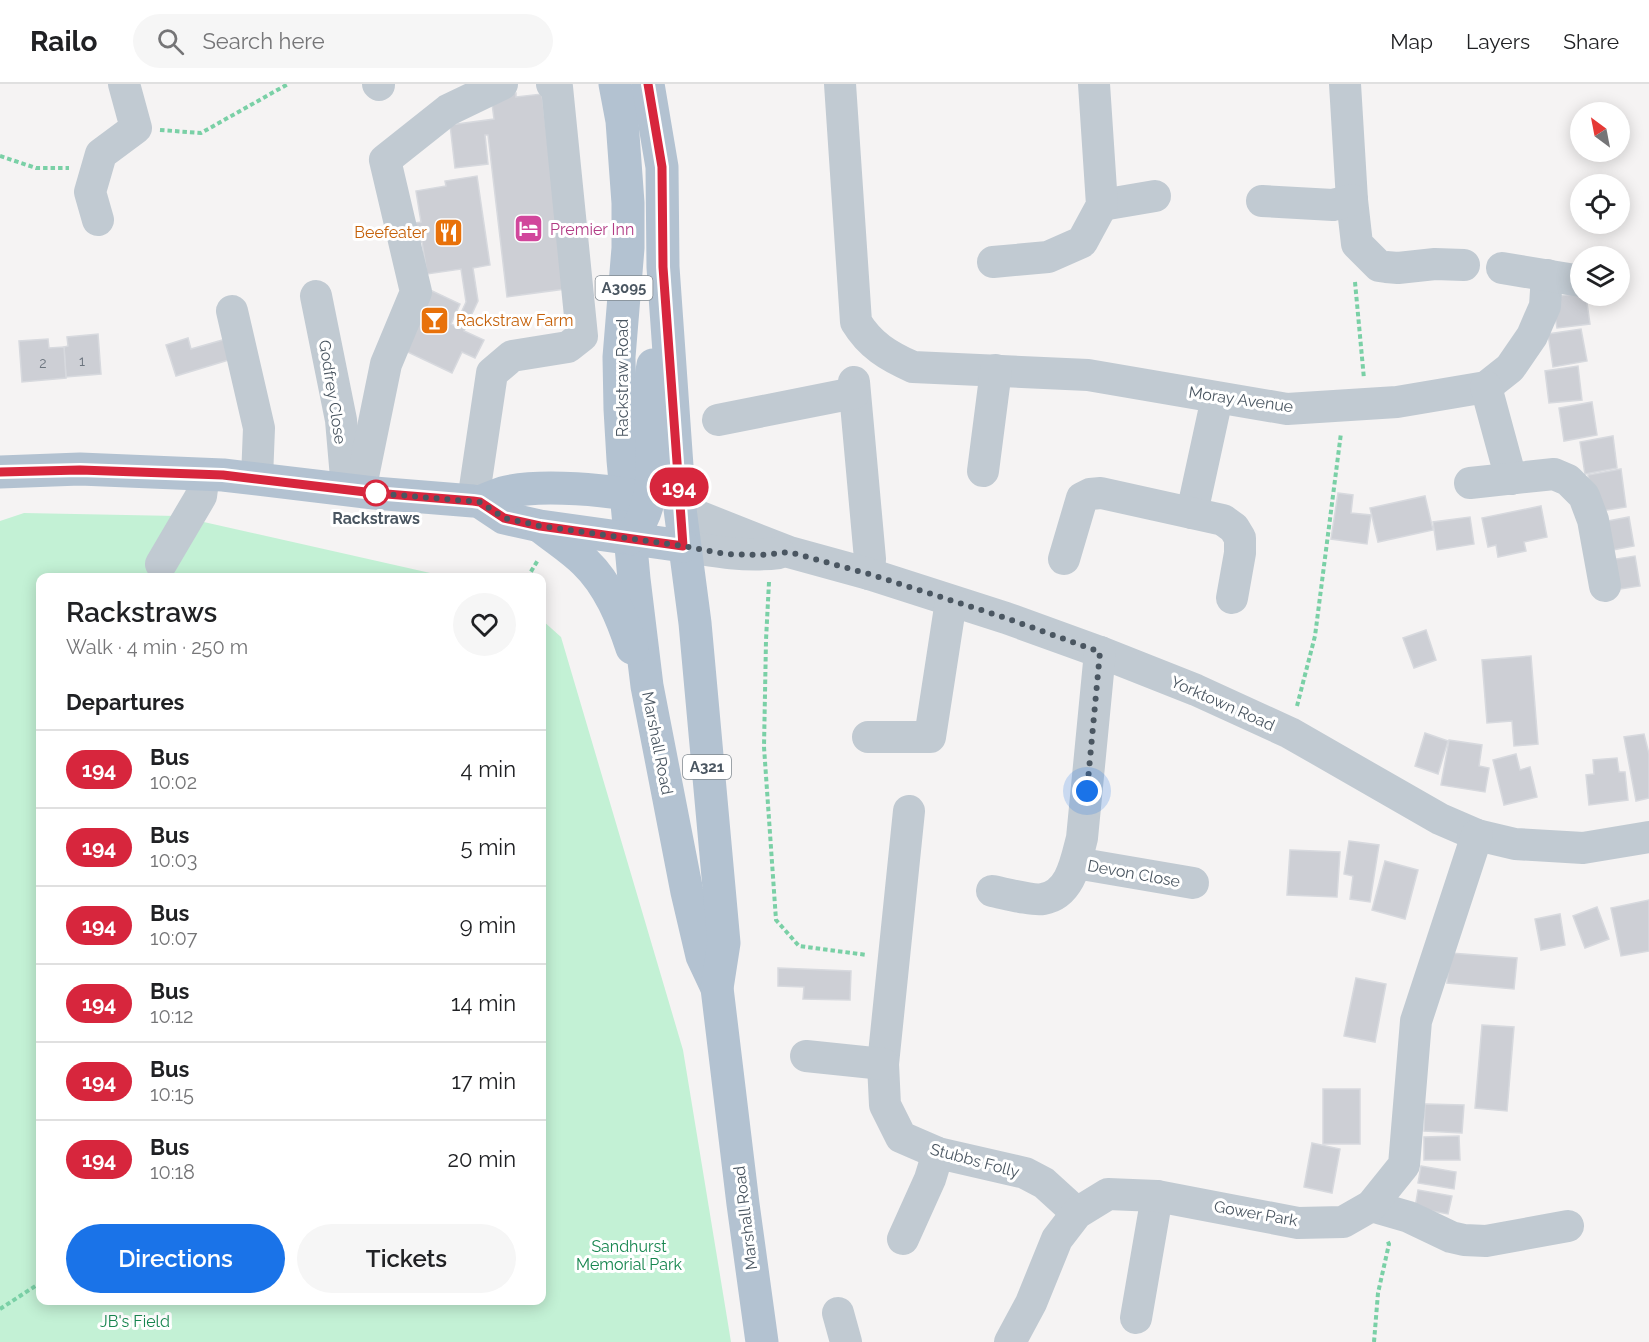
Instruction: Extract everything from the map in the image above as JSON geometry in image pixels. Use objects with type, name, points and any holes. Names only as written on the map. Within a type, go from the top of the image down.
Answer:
[{"type":"main road","name":"Rackstraw Road","points":[[615,84],[624,141],[628,202],[628,248],[619,357],[620,409],[637,497]]},
{"type":"main road","name":"A3095","points":[[648,84],[662,167],[663,267],[680,509]]},
{"type":"main road","name":"A3095","points":[[637,497],[652,486],[650,411],[653,368],[667,321]]},
{"type":"main road","name":"Yorktown Road","points":[[0,472],[80,470],[257,478],[476,502],[542,539],[630,538],[683,546]]},
{"type":"main road","name":"Yorktown Road","points":[[476,502],[504,492],[529,489],[637,497],[680,509]]},
{"type":"main road","name":"Marshall Road","points":[[637,497],[630,538],[647,686],[702,956],[717,988]]},
{"type":"main road","name":"A321","points":[[680,509],[683,546]]},
{"type":"main road","points":[[542,539],[586,563],[605,587],[625,628],[647,686]]},
{"type":"main road","name":"Marshall Road","points":[[683,546],[695,623],[724,943],[717,988],[762,1342]]},
{"type":"street","points":[[98,220],[90,192],[101,154],[136,128],[124,84]]},
{"type":"street","points":[[353,490],[386,364],[416,292],[385,160],[448,110],[502,84]]},
{"type":"street","points":[[476,502],[492,373],[512,356],[568,346],[582,336],[557,87],[552,84]]},
{"type":"street","name":"Moray Avenue","points":[[840,84],[856,322],[876,347],[890,357],[913,367],[1088,375],[1287,409],[1397,402],[1486,387],[1510,368],[1532,336],[1545,306],[1547,275]]},
{"type":"street","points":[[993,262],[1048,257],[1082,242],[1102,205],[1094,84]]},
{"type":"street","points":[[1345,84],[1357,244],[1379,266],[1398,268],[1435,264],[1464,265]]},
{"type":"street","points":[[1102,205],[1155,196]]},
{"type":"street","points":[[1262,201],[1333,205],[1352,200]]},
{"type":"street","points":[[1502,268],[1570,279]]},
{"type":"street","name":"Godfrey Close","points":[[316,296],[353,490]]},
{"type":"street","points":[[232,311],[259,428],[257,478]]},
{"type":"street","points":[[984,471],[996,369]]},
{"type":"street","points":[[718,420],[854,387],[870,559],[869,574]]},
{"type":"street","points":[[1486,387],[1511,479]]},
{"type":"street","points":[[1192,513],[1217,398]]},
{"type":"street","points":[[161,564],[201,496],[204,474]]},
{"type":"street","points":[[1470,483],[1554,474],[1568,480],[1584,496],[1593,520],[1605,586]]},
{"type":"street","points":[[1064,559],[1082,498],[1090,494],[1101,493],[1223,520],[1234,528],[1240,538],[1240,554],[1232,598]]},
{"type":"street","name":"Yorktown Road","points":[[680,509],[789,552],[869,574],[951,601],[1100,652],[1196,690],[1290,733],[1440,819],[1477,835],[1515,844],[1583,848],[1649,837]]},
{"type":"street","name":"Yorktown Road","points":[[683,546],[725,554],[762,555],[789,552]]},
{"type":"street","points":[[868,737],[930,736],[951,601]]},
{"type":"street","name":"Devon Close","points":[[992,891],[1042,899],[1059,892],[1070,877],[1082,838],[1100,652]]},
{"type":"street","name":"Stubbs Folly","points":[[909,811],[883,1064],[885,1105],[901,1137],[938,1153],[1025,1173],[1044,1183],[1077,1214]]},
{"type":"street","name":"Gower Park","points":[[1010,1342],[1031,1304],[1057,1239],[1077,1214],[1108,1194],[1157,1196],[1298,1223],[1343,1222],[1371,1206],[1404,1165],[1416,1021],[1477,835]]},
{"type":"street","name":"Devon Close","points":[[1076,863],[1193,883]]},
{"type":"street","points":[[806,1056],[883,1064]]},
{"type":"street","points":[[903,1239],[930,1179],[938,1153]]},
{"type":"street","points":[[1136,1318],[1157,1196]]},
{"type":"street","points":[[1371,1206],[1409,1217],[1451,1237],[1464,1240],[1486,1241],[1568,1226]]},
{"type":"path","points":[[136,128],[201,133],[288,84]]},
{"type":"path","points":[[0,156],[36,168],[74,168],[101,154]]},
{"type":"path","points":[[1290,733],[1315,636],[1341,434],[1353,404],[1353,267],[1357,244]]},
{"type":"path","points":[[529,573],[542,539]]},
{"type":"path","points":[[789,552],[769,583],[766,640],[764,747],[776,921],[799,946],[895,958]]},
{"type":"path","points":[[1371,1206],[1389,1244],[1378,1293],[1374,1342]]},
{"type":"path","points":[[0,1310],[36,1286]]},
{"type":"green space","name":"Sandhurst Memorial Park","points":[[24,513],[177,516],[430,573],[36,573],[36,1305],[546,1305],[546,624],[561,637],[683,1050],[731,1342],[0,1342],[0,521]]},
{"type":"building","name":"Premier Inn","points":[[516,93],[516,97],[542,94],[565,289],[507,297],[488,135],[485,135],[488,164],[455,168],[450,125],[494,119],[491,96]]},
{"type":"building","points":[[477,176],[490,265],[473,268],[478,301],[464,331],[484,340],[475,358],[462,352],[452,373],[397,347],[426,288],[460,304],[451,324],[455,326],[466,302],[461,269],[427,274],[422,242],[418,243],[415,223],[421,222],[416,191],[446,186],[445,181]]},
{"type":"building","points":[[1570,295],[1570,306],[1587,306],[1590,324],[1557,328],[1552,297]]},
{"type":"building","points":[[1581,329],[1587,361],[1553,367],[1548,334]]},
{"type":"building","points":[[98,334],[101,374],[66,377],[64,347],[68,346],[67,337]]},
{"type":"building","points":[[188,338],[191,349],[226,339],[232,359],[176,376],[166,345]]},
{"type":"building","points":[[48,339],[49,348],[64,347],[66,378],[22,382],[19,341]]},
{"type":"building","points":[[1578,366],[1582,400],[1549,403],[1545,371]]},
{"type":"building","points":[[1592,402],[1597,435],[1564,441],[1559,408]]},
{"type":"building","points":[[1613,436],[1617,468],[1585,474],[1580,442]]},
{"type":"building","points":[[1621,469],[1626,507],[1595,512],[1588,475]]},
{"type":"building","points":[[1338,493],[1353,495],[1351,513],[1371,515],[1367,544],[1331,539]]},
{"type":"building","points":[[1425,496],[1433,530],[1378,542],[1370,508]]},
{"type":"building","points":[[1541,506],[1547,537],[1524,542],[1526,551],[1498,557],[1496,545],[1488,547],[1482,518]]},
{"type":"building","points":[[1470,517],[1474,544],[1437,550],[1433,522]]},
{"type":"building","points":[[1629,517],[1634,546],[1602,552],[1597,523]]},
{"type":"building","points":[[1635,556],[1640,586],[1608,591],[1603,561]]},
{"type":"building","points":[[1426,630],[1436,660],[1414,668],[1403,638]]},
{"type":"building","points":[[1531,656],[1538,744],[1514,746],[1512,721],[1487,723],[1482,660]]},
{"type":"building","points":[[1425,733],[1448,741],[1438,774],[1415,766]]},
{"type":"building","points":[[1644,734],[1649,754],[1649,798],[1636,801],[1624,737]]},
{"type":"building","points":[[1449,740],[1482,745],[1479,766],[1489,768],[1485,792],[1441,785]]},
{"type":"building","points":[[1516,754],[1520,770],[1530,767],[1537,797],[1504,805],[1493,760]]},
{"type":"building","points":[[1617,758],[1619,772],[1625,772],[1628,800],[1589,805],[1586,775],[1594,774],[1593,760]]},
{"type":"building","points":[[1349,841],[1379,845],[1370,902],[1350,899],[1353,876],[1344,874]]},
{"type":"building","points":[[1290,850],[1340,852],[1337,897],[1287,895]]},
{"type":"building","points":[[1385,861],[1418,870],[1405,919],[1372,910]]},
{"type":"building","points":[[1649,900],[1649,951],[1621,956],[1611,908]]},
{"type":"building","points":[[1597,907],[1609,939],[1585,948],[1573,916]]},
{"type":"building","points":[[1560,914],[1565,945],[1541,950],[1535,919]]},
{"type":"building","points":[[1450,953],[1517,958],[1514,989],[1447,983]]},
{"type":"building","points":[[778,968],[851,971],[850,1000],[803,999],[804,987],[778,986]]},
{"type":"building","points":[[1356,978],[1386,984],[1375,1042],[1344,1036]]},
{"type":"building","points":[[1482,1025],[1514,1027],[1507,1111],[1475,1108]]},
{"type":"building","points":[[1323,1089],[1360,1089],[1360,1144],[1323,1144]]},
{"type":"building","points":[[1425,1104],[1464,1105],[1462,1133],[1424,1131]]},
{"type":"building","points":[[1459,1136],[1460,1160],[1424,1160],[1424,1137]]},
{"type":"building","points":[[1312,1143],[1340,1149],[1332,1193],[1304,1187]]},
{"type":"building","points":[[1421,1166],[1456,1172],[1454,1189],[1418,1183]]},
{"type":"building","points":[[1418,1190],[1452,1196],[1448,1214],[1415,1208]]},
{"type":"bus line","name":"194","points":[[0,472],[80,470],[223,475],[374,493],[473,501],[480,502],[504,518],[540,526],[683,546],[663,267],[662,167],[648,84]]},
{"type":"place","name":"Premier Inn","points":[[529,229]]},
{"type":"place","name":"Beefeater","points":[[448,232]]},
{"type":"place","name":"Rackstraw Farm","points":[[435,320]]},
{"type":"place","name":"Rackstraws","points":[[376,493]]},
{"type":"route","points":[[376,493],[374,493],[480,502],[504,518],[540,526],[725,554],[762,555],[789,552],[869,574],[1006,618],[1100,652],[1087,791]]},
{"type":"park label","name":"JB's Field","points":[[135,1321]]}]
